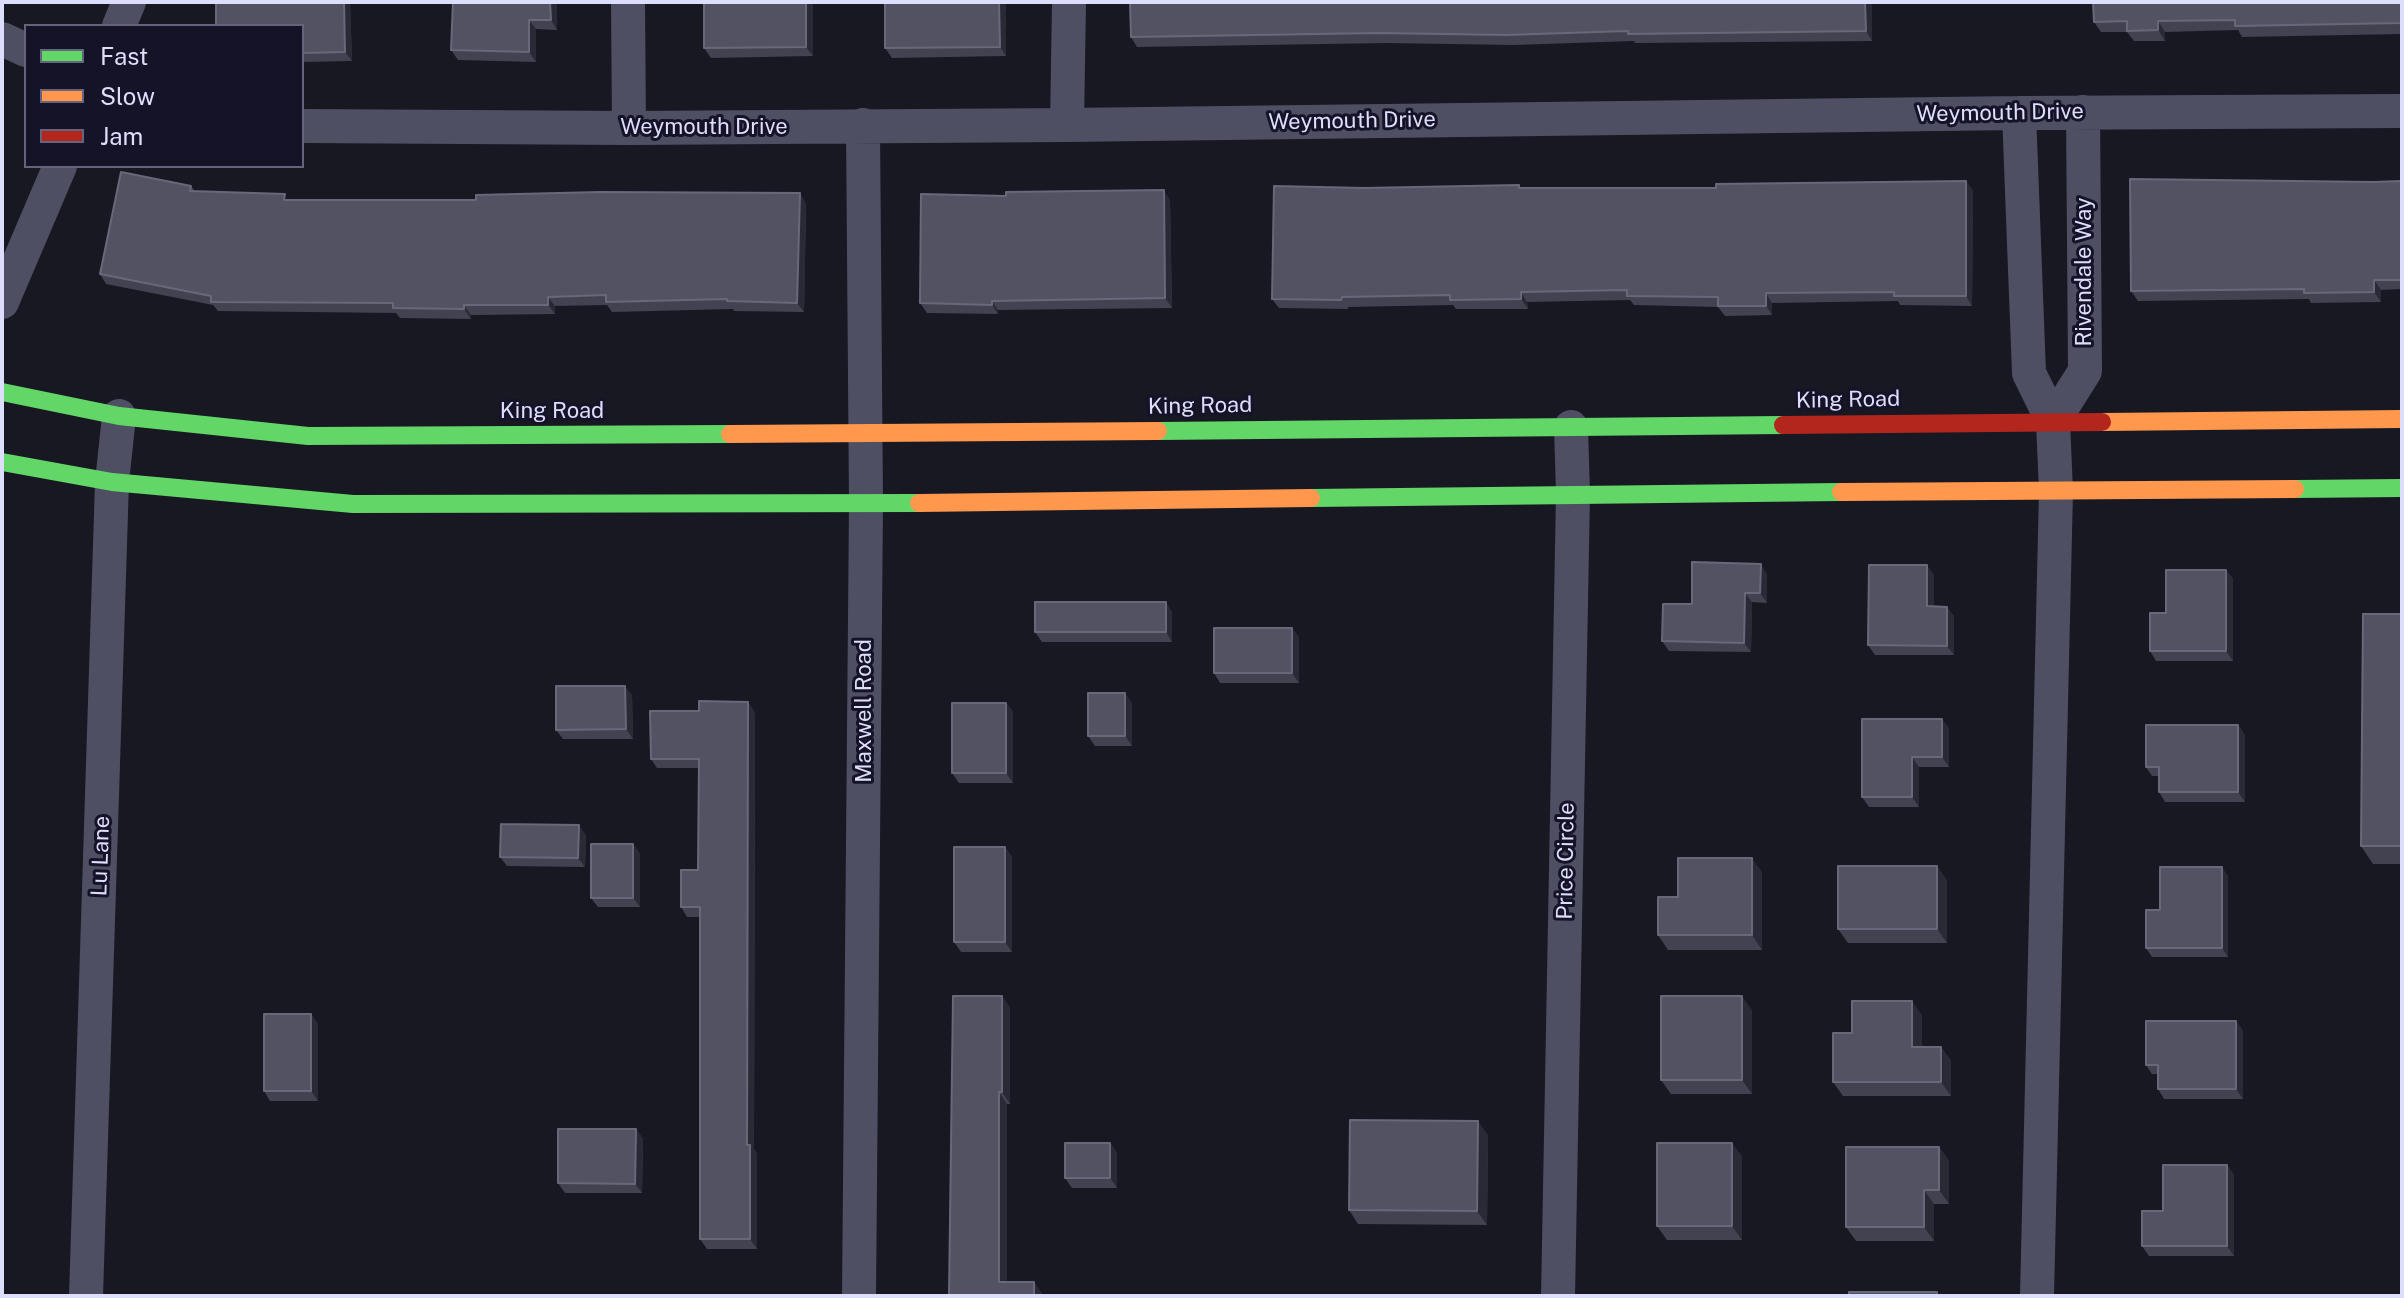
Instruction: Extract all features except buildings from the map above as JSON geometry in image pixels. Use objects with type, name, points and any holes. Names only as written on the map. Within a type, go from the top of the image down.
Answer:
[{"type":"street","points":[[120,24],[129,2]]},
{"type":"street","points":[[628,2],[629,128]]},
{"type":"street","points":[[1067,125],[1069,2]]},
{"type":"street","points":[[2,39],[24,49]]},
{"type":"street","name":"Weymouth Drive","points":[[304,126],[629,128],[1067,125],[2402,111]]},
{"type":"street","name":"Rivendale Way","points":[[2053,422],[2085,371],[2083,112]]},
{"type":"street","points":[[2019,113],[2029,373],[2053,422],[2056,491],[2037,1296]]},
{"type":"street","name":"Maxwell Road","points":[[859,1296],[866,504],[863,434],[863,125]]},
{"type":"street","points":[[2,302],[59,168]]},
{"type":"street","name":"King Road","points":[[2,392],[119,416],[308,436],[863,434],[2053,422],[2334,426],[2402,419]]},
{"type":"street","name":"Lu Lane","points":[[86,1296],[112,482],[119,416]]},
{"type":"street","name":"Price Circle","points":[[1558,1296],[1573,494],[1571,427]]},
{"type":"street","points":[[2,462],[112,482],[353,504],[866,504],[2056,491],[2330,481],[2402,488]]},
{"type":"traffic: fast","points":[[2,392],[119,416],[308,436],[730,434]]},
{"type":"traffic: fast","points":[[1158,431],[1783,425]]},
{"type":"traffic: fast","points":[[2,462],[112,482],[353,504],[919,503]]},
{"type":"traffic: fast","points":[[2295,489],[2402,488]]},
{"type":"traffic: fast","points":[[1311,498],[1841,492]]},
{"type":"traffic: slow","points":[[2102,422],[2402,419]]},
{"type":"traffic: slow","points":[[730,434],[1158,431]]},
{"type":"traffic: slow","points":[[1841,492],[2295,489]]},
{"type":"traffic: slow","points":[[919,503],[1311,498]]},
{"type":"traffic: jam","points":[[1783,425],[2102,422]]}]
